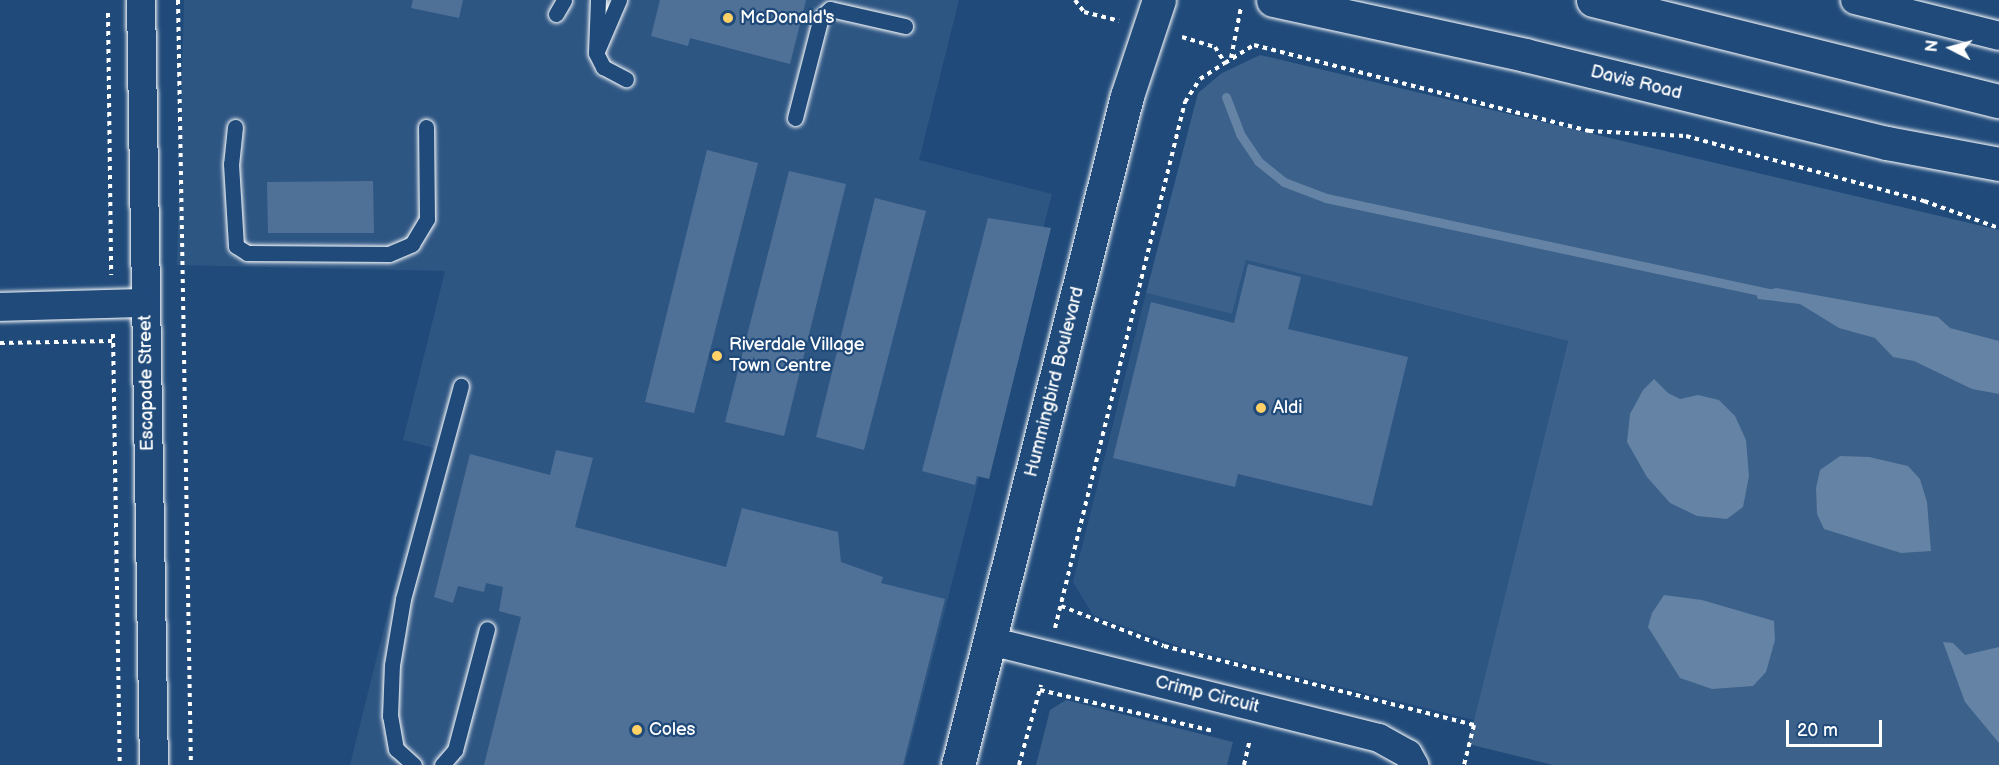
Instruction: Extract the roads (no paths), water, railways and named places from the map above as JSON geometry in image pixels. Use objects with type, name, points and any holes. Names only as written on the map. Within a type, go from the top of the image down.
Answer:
[{"type":"main road","name":"Davis Road","points":[[1273,0],[1525,55],[1876,140],[1999,164]]},
{"type":"main road","points":[[1593,0],[1999,100]]},
{"type":"main road","name":"Hummingbird Boulevard","points":[[958,765],[1127,96],[1155,14]]},
{"type":"street","name":"Escapade Street","points":[[141,0],[154,765]]},
{"type":"street","points":[[1855,0],[1999,36]]},
{"type":"street","points":[[0,307],[145,303]]},
{"type":"street","name":"Crimp Circuit","points":[[990,641],[1379,738],[1408,754],[1414,765]]},
{"type":"lane","points":[[558,0],[556,14],[564,0]]},
{"type":"lane","points":[[598,0],[594,17],[596,53],[603,67],[626,79]]},
{"type":"lane","points":[[596,53],[619,0]]},
{"type":"lane","points":[[795,118],[821,17],[830,4],[905,26]]},
{"type":"lane","points":[[235,127],[231,164],[236,246],[247,253],[389,254],[412,244],[427,219],[426,127]]},
{"type":"lane","points":[[414,765],[396,748],[390,716],[392,665],[403,599],[461,386]]},
{"type":"lane","points":[[442,765],[455,750],[487,629]]},
{"type":"waterway","points":[[1226,97],[1240,134],[1258,161],[1284,182],[1326,198],[1772,294]]},
{"type":"place","name":"McDonald's","points":[[728,18]]},
{"type":"place","name":"Riverdale Village Town Centre","points":[[717,356]]},
{"type":"place","name":"Aldi","points":[[1261,408]]},
{"type":"place","name":"Coles","points":[[637,730]]}]
